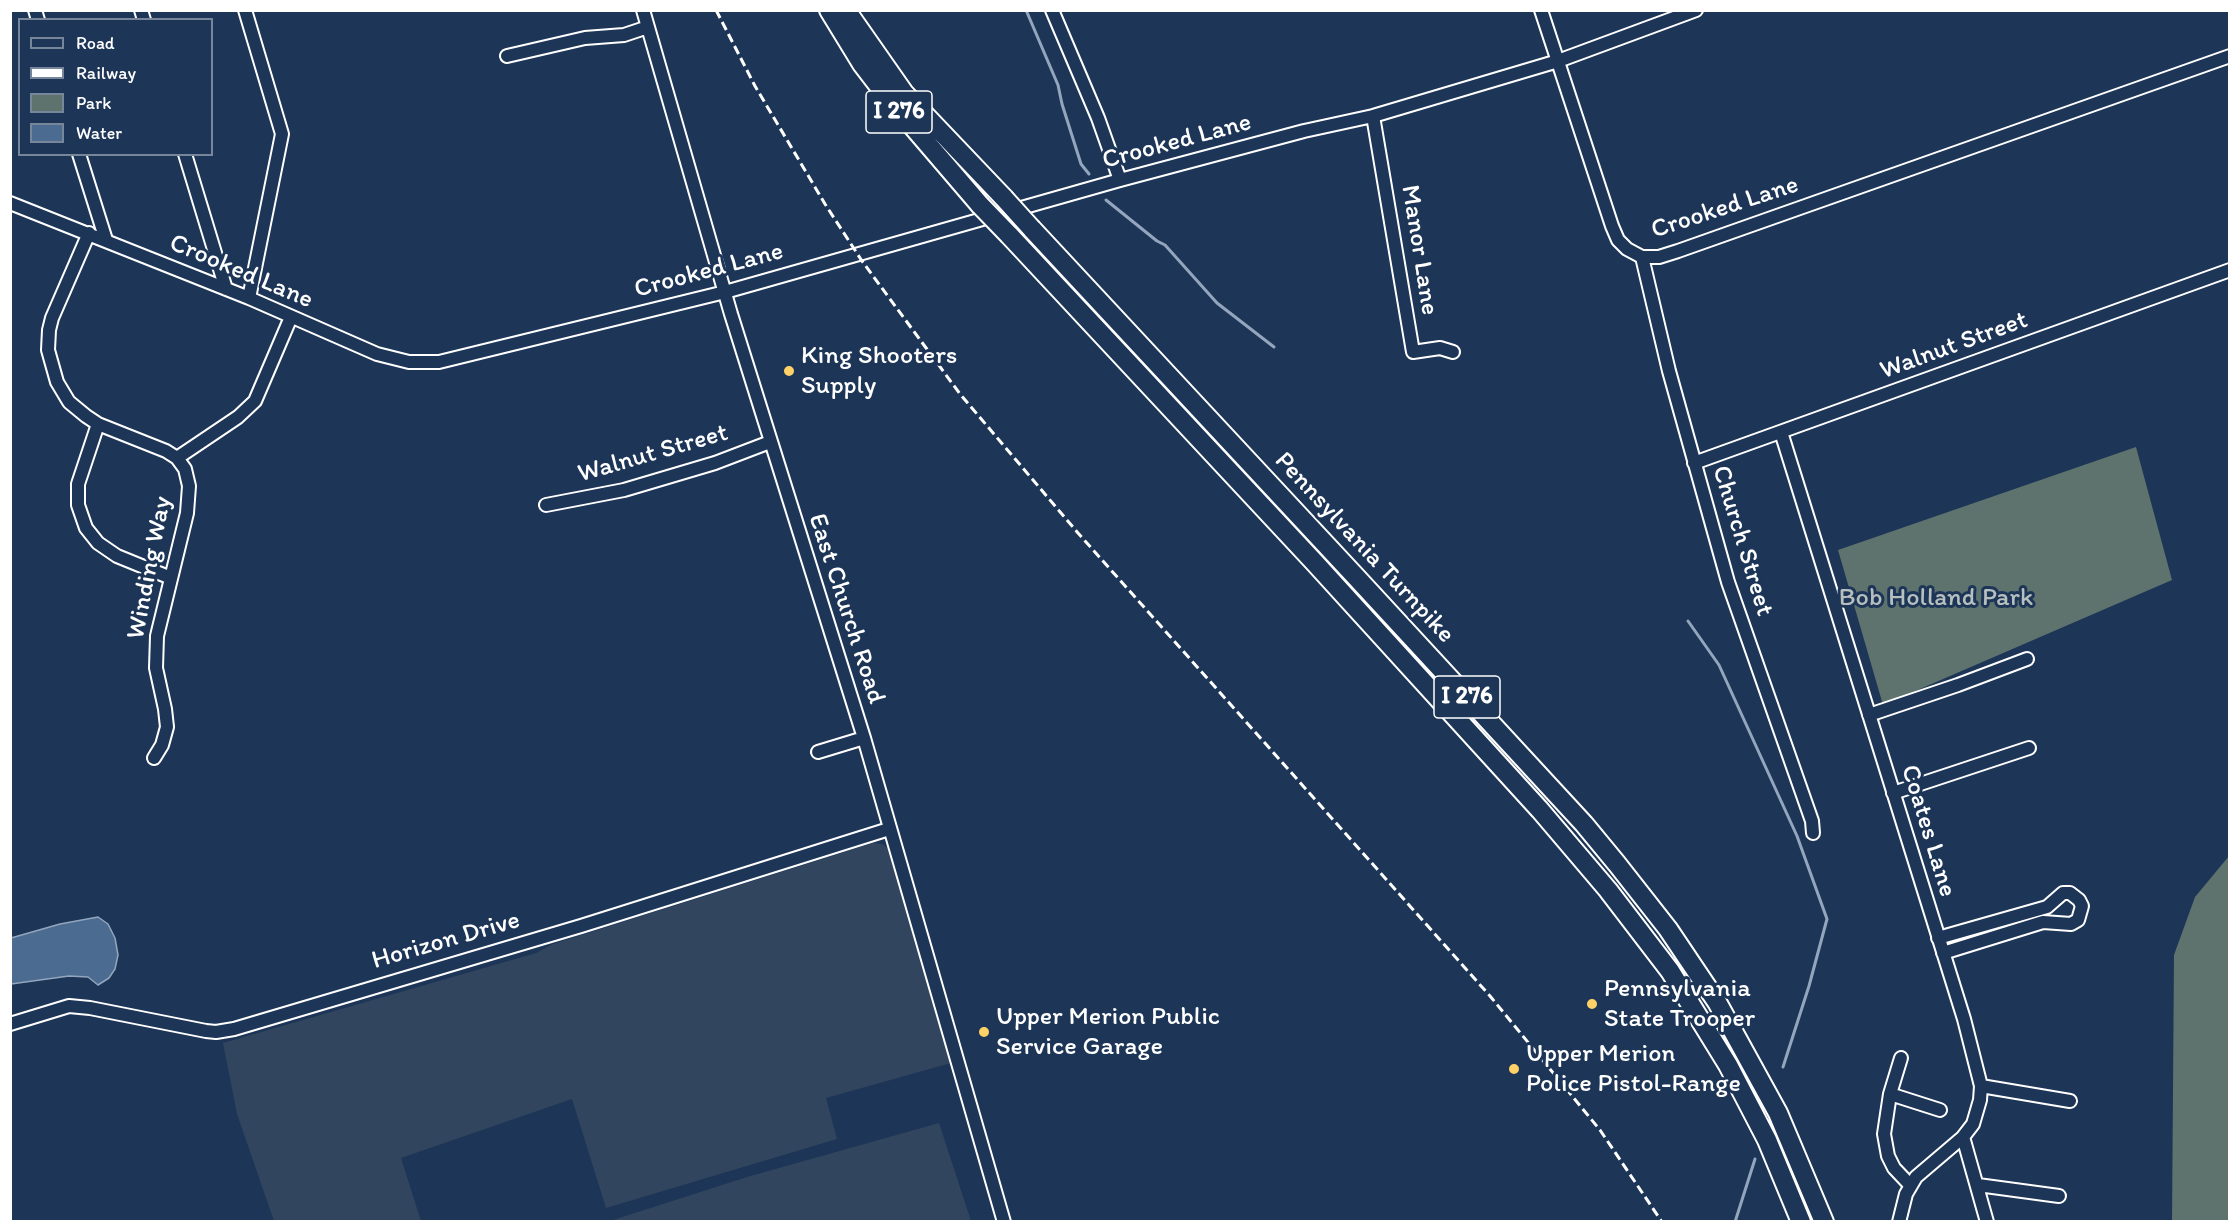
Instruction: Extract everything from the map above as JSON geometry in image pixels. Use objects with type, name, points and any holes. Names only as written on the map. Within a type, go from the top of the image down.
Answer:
[{"type":"highway","name":"Pennsylvania Turnpike","points":[[829,10],[862,64],[885,94],[980,205],[1315,563],[1540,810],[1608,890],[1670,971],[1728,1065],[1767,1140],[1801,1221]]},
{"type":"highway","name":"Pennsylvania Turnpike","points":[[846,10],[904,93],[1357,578],[1584,824],[1617,864],[1668,929],[1717,1002],[1778,1113],[1824,1221]]},
{"type":"street","points":[[245,10],[282,134],[249,298]]},
{"type":"street","name":"East Church Road","points":[[643,10],[770,442],[864,738],[1004,1221]]},
{"type":"street","points":[[1052,10],[1098,118],[1120,180]]},
{"type":"street","points":[[1541,10],[1558,61],[1696,10]]},
{"type":"street","points":[[507,56],[585,38],[624,34],[648,27]]},
{"type":"street","name":"Crooked Lane","points":[[10,203],[226,288],[377,354],[409,362],[424,363],[439,362],[725,292],[1120,180],[1304,131],[1373,116],[1558,61],[1618,240],[1627,249],[1641,257],[1659,257],[2229,56]]},
{"type":"street","name":"Manor Lane","points":[[1373,116],[1413,352],[1440,348],[1453,352]]},
{"type":"street","points":[[80,156],[106,240]]},
{"type":"street","points":[[186,156],[226,288]]},
{"type":"street","points":[[89,233],[52,318],[48,350],[52,370],[62,392],[78,411],[98,424],[166,451],[177,458],[238,417],[255,402],[291,317]]},
{"type":"street","name":"Church Street","points":[[1641,257],[1669,371],[1728,582],[1812,821],[1813,833]]},
{"type":"street","name":"Walnut Street","points":[[1694,463],[2229,270]]},
{"type":"street","points":[[98,424],[78,484],[78,505],[83,520],[92,536],[107,550],[126,561],[171,578]]},
{"type":"street","name":"Coates Lane","points":[[1781,432],[1964,1020],[1981,1086],[1978,1112],[1973,1124],[1963,1137],[1922,1171],[1910,1185],[1901,1206],[1899,1221]]},
{"type":"street","name":"Walnut Street","points":[[546,505],[624,490],[715,463],[770,442]]},
{"type":"street","name":"Winding Way","points":[[154,758],[162,745],[167,727],[156,668],[155,647],[189,501],[187,474],[177,458]]},
{"type":"street","points":[[1869,715],[1958,685],[2026,658]]},
{"type":"street","points":[[818,752],[864,738]]},
{"type":"street","points":[[1893,793],[2030,748]]},
{"type":"street","name":"Horizon Drive","points":[[10,1024],[61,1008],[79,1007],[194,1029],[224,1031],[581,926],[889,829]]},
{"type":"street","points":[[1938,938],[2046,908],[2063,892],[2070,893],[2082,906],[2078,920],[2071,924],[2043,922],[1943,953]]},
{"type":"street","points":[[1901,1058],[1890,1094],[1884,1134],[1888,1156],[1898,1173],[1910,1185]]},
{"type":"street","points":[[1981,1086],[2070,1101]]},
{"type":"street","points":[[1890,1094],[1940,1110]]},
{"type":"street","points":[[1963,1137],[1987,1221]]},
{"type":"street","points":[[1978,1185],[2059,1196]]},
{"type":"shaded area","points":[[873,843],[882,844],[889,849],[951,1063],[826,1098],[837,1139],[606,1208],[572,1099],[401,1158],[421,1221],[274,1221],[237,1114],[223,1043],[536,953],[553,944]]},
{"type":"shaded area","points":[[939,1123],[971,1221],[610,1221],[747,1177]]},
{"type":"green space","name":"Bob Holland Park","points":[[2136,447],[2172,580],[1883,705],[1838,550]]},
{"type":"green space","points":[[2229,856],[2229,1221],[2172,1221],[2174,955],[2195,897]]},
{"type":"water","points":[[98,917],[108,924],[115,938],[118,955],[115,969],[109,978],[98,985],[88,977],[69,976],[11,984],[11,938],[60,924]]},
{"type":"waterway","points":[[1026,10],[1058,85],[1081,164],[1089,174]]},
{"type":"waterway","points":[[1106,200],[1165,245],[1217,303],[1274,347]]},
{"type":"waterway","points":[[1688,621],[1719,665],[1797,836],[1827,919],[1809,986],[1783,1067]]},
{"type":"waterway","points":[[1735,1222],[1755,1159]]},
{"type":"railway","points":[[716,10],[755,86],[825,204],[862,261],[960,394],[1078,533],[1490,996],[1600,1130],[1662,1222]]},
{"type":"place","name":"King Shooters Supply","points":[[789,371]]},
{"type":"place","name":"Pennsylvania State Trooper","points":[[1592,1004]]},
{"type":"place","name":"Upper Merion Public Service Garage","points":[[984,1032]]},
{"type":"place","name":"Upper Merion Police Pistol-Range","points":[[1514,1069]]}]
